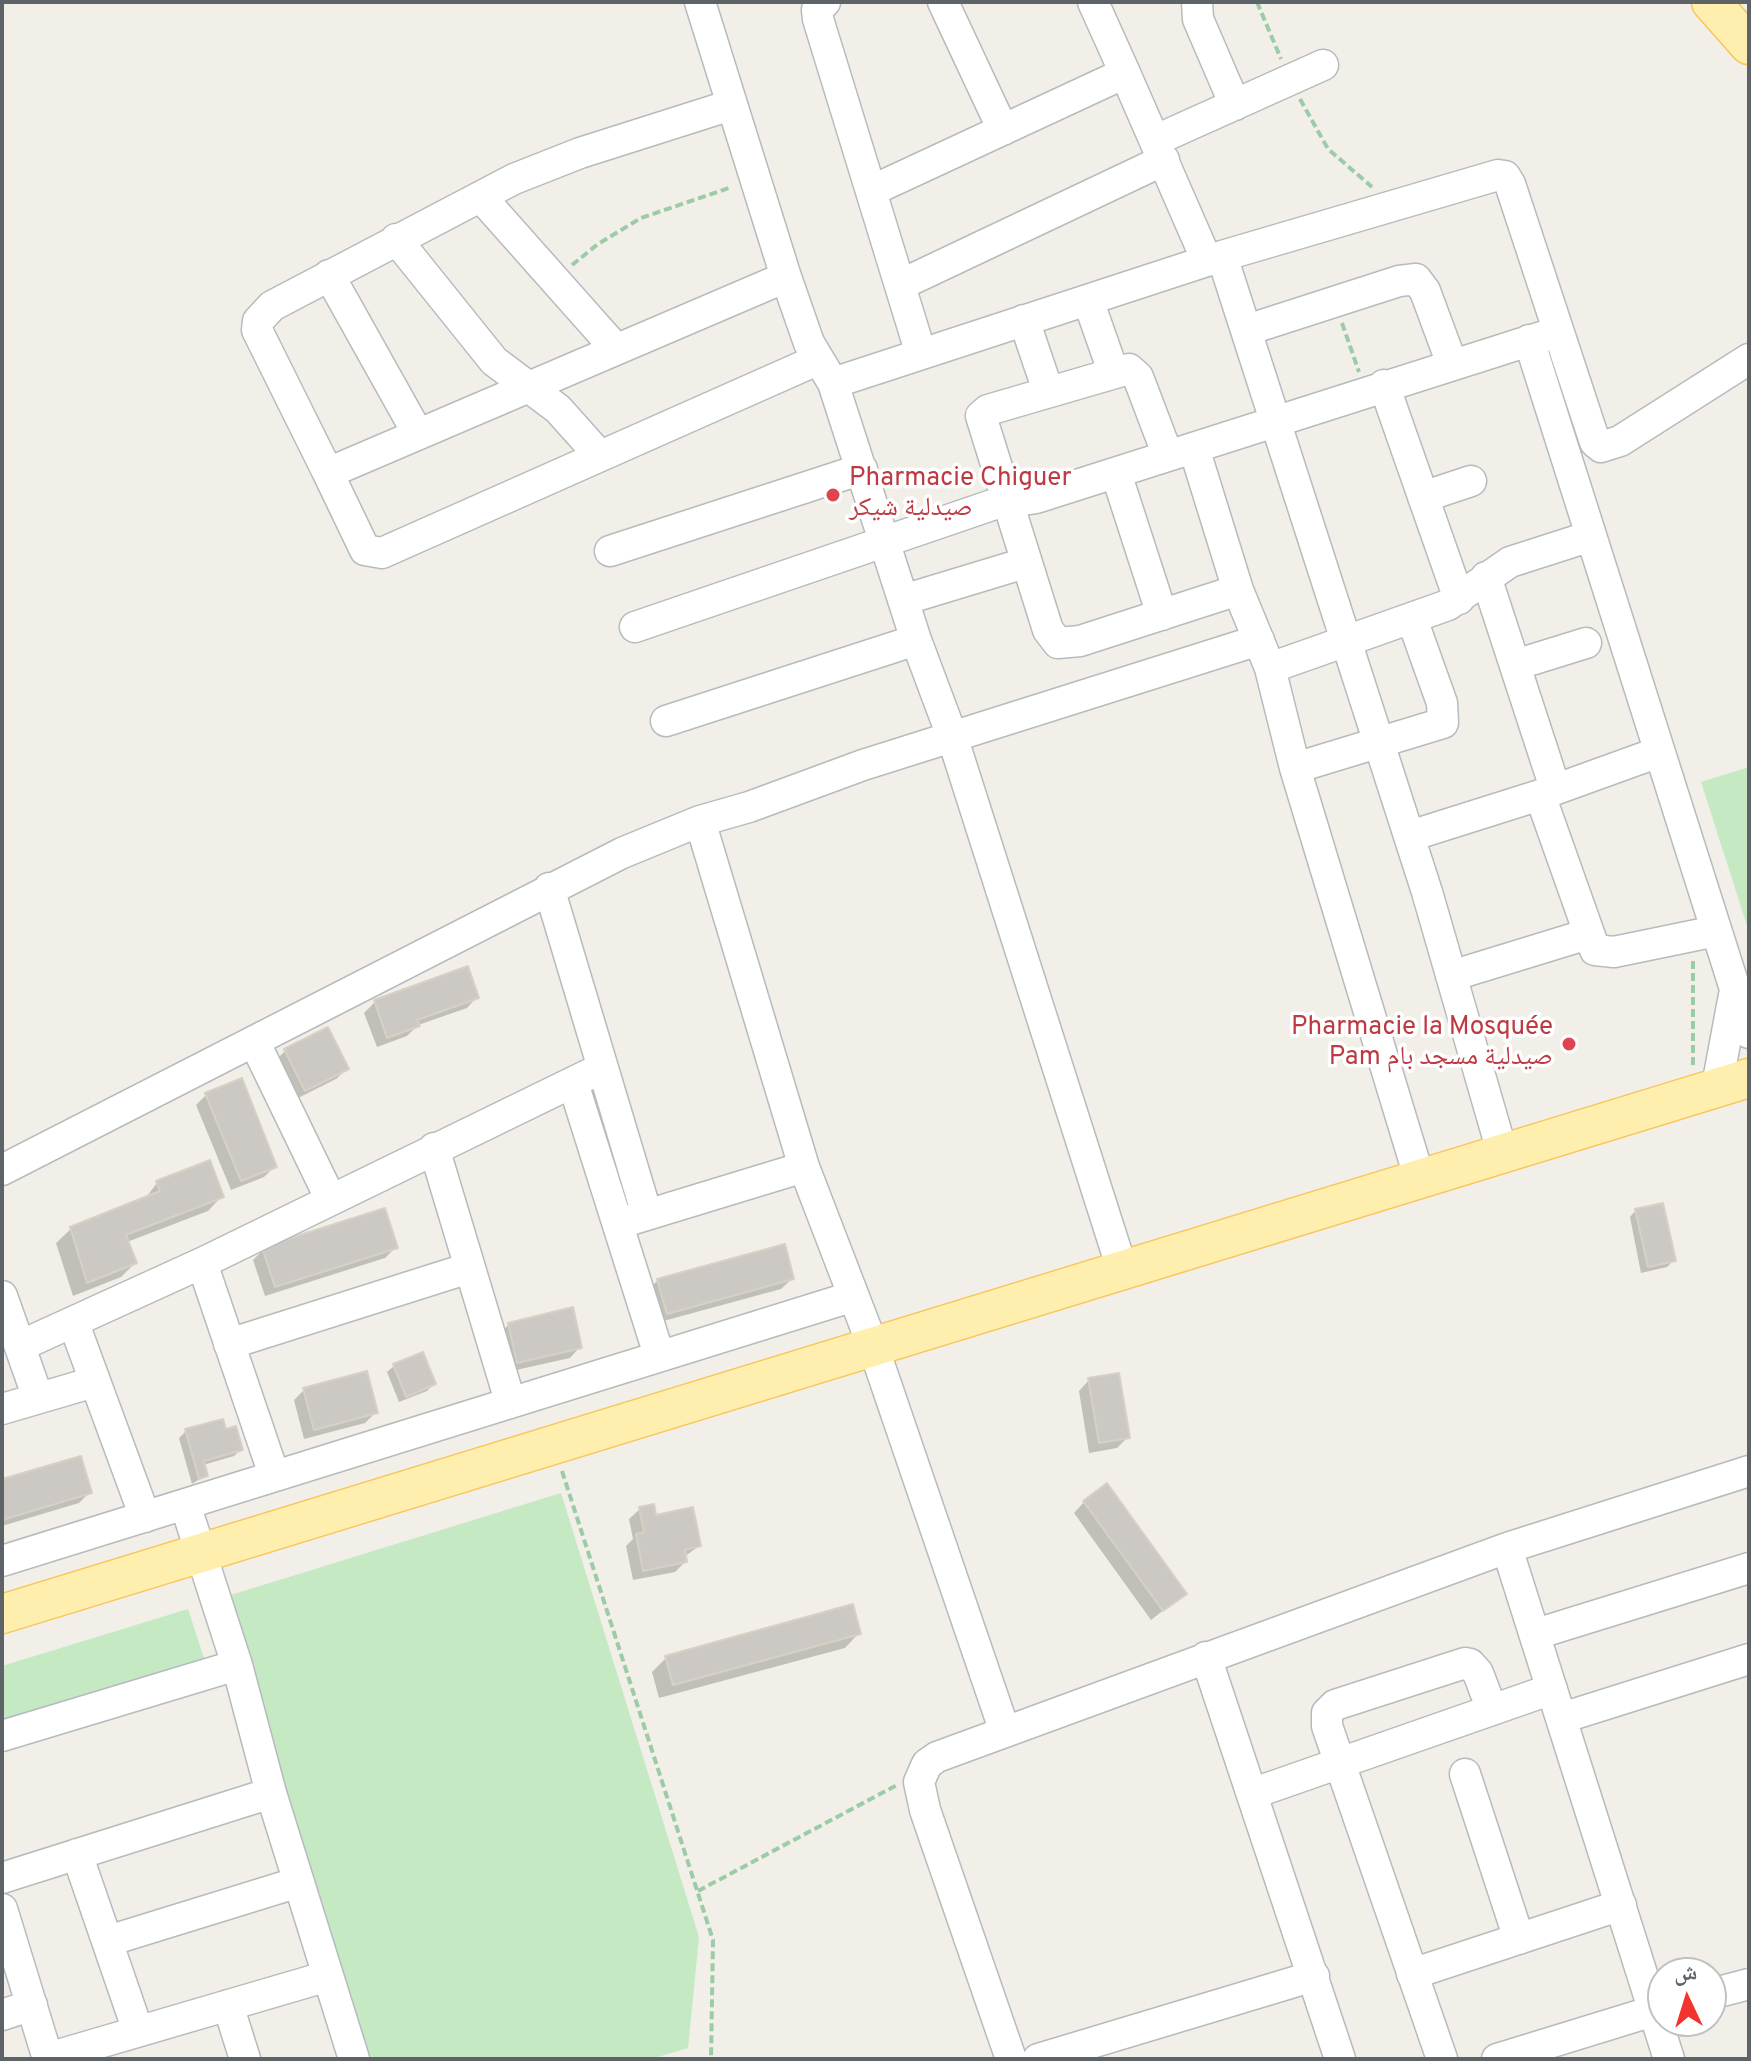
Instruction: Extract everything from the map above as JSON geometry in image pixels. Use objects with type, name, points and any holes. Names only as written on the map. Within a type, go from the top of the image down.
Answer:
[{"type":"main road","points":[[1711,2],[1749,45]]},
{"type":"main road","points":[[2,1614],[1503,1155],[1720,1077]]},
{"type":"street","points":[[700,2],[786,277],[862,469],[916,640],[952,736],[1123,1272]]},
{"type":"street","points":[[825,2],[817,10],[818,19],[921,354]]},
{"type":"street","points":[[943,2],[1003,130]]},
{"type":"street","points":[[1093,2],[1247,330],[1410,836],[1503,1155]]},
{"type":"street","points":[[1197,2],[1198,19],[1235,105]]},
{"type":"street","points":[[900,285],[1160,150],[1235,105],[1323,65]]},
{"type":"street","points":[[871,191],[1125,73]]},
{"type":"street","points":[[731,105],[580,153],[481,197],[272,306],[258,321],[257,330],[365,550],[382,553],[600,456],[825,371],[921,354],[1214,258],[1489,176],[1505,176],[1591,536],[1659,752],[1704,934],[1735,994],[1749,1033]]},
{"type":"street","points":[[481,197],[616,349]]},
{"type":"street","points":[[396,239],[494,361],[558,409],[600,456]]},
{"type":"street","points":[[329,275],[418,434]]},
{"type":"street","points":[[328,473],[786,277]]},
{"type":"street","points":[[1247,330],[1416,279],[1425,291],[1452,364]]},
{"type":"street","points":[[1088,300],[1113,371]]},
{"type":"street","points":[[1024,320],[1048,391]]},
{"type":"street","points":[[1543,336],[1590,436],[1601,447],[1620,441],[1749,359]]},
{"type":"street","points":[[635,627],[885,540],[1007,502],[1036,498],[1543,336]]},
{"type":"street","points":[[1238,590],[1080,641],[1058,643],[1048,630],[1025,563],[981,416],[988,410],[1113,371],[1134,371],[1181,452],[1238,590],[1264,654],[1295,768],[1420,1180]]},
{"type":"street","points":[[1374,388],[1423,497],[1459,599]]},
{"type":"street","points":[[610,551],[862,469]]},
{"type":"street","points":[[1116,473],[1162,615]]},
{"type":"street","points":[[1423,497],[1471,481]]},
{"type":"street","points":[[2,1170],[255,1043],[549,888],[700,821],[952,736],[1264,654],[1347,643],[1459,599],[1510,562],[1591,536]]},
{"type":"street","points":[[903,600],[1025,563]]},
{"type":"street","points":[[1486,577],[1515,665],[1547,791],[1595,950],[1614,952],[1704,934]]},
{"type":"street","points":[[1295,768],[1436,726],[1445,718],[1412,619]]},
{"type":"street","points":[[666,721],[916,640]]},
{"type":"street","points":[[1515,665],[1586,643]]},
{"type":"street","points":[[1410,836],[1659,752]]},
{"type":"street","points":[[700,821],[804,1167],[851,1297],[874,1349],[1005,1732]]},
{"type":"street","points":[[549,888],[647,1215]]},
{"type":"street","points":[[1451,976],[1588,934]]},
{"type":"street","points":[[1720,1077],[1735,994]]},
{"type":"street","points":[[255,1043],[331,1200]]},
{"type":"street","points":[[20,1346],[202,1263],[602,1068]]},
{"type":"street","points":[[573,1083],[659,1355]]},
{"type":"street","points":[[434,1148],[510,1401]]},
{"type":"street","points":[[618,1224],[804,1167]]},
{"type":"street","points":[[202,1263],[274,1475]]},
{"type":"street","points":[[229,1344],[469,1268]]},
{"type":"street","points":[[2,1296],[38,1398]]},
{"type":"street","points":[[2,1561],[851,1297]]},
{"type":"street","points":[[74,1324],[145,1517]]},
{"type":"street","points":[[2,1409],[94,1382]]},
{"type":"street","points":[[1011,2059],[925,1810],[920,1773],[937,1757],[1507,1548],[1749,1471]]},
{"type":"street","points":[[185,1504],[237,1665],[271,1793],[354,2059]]},
{"type":"street","points":[[1507,1548],[1621,1905],[1647,1976]]},
{"type":"street","points":[[1536,1634],[1749,1568]]},
{"type":"street","points":[[1206,1657],[1254,1793],[1340,2059]]},
{"type":"street","points":[[1562,1718],[1749,1659]]},
{"type":"street","points":[[1442,2059],[1326,1719],[1335,1705],[1465,1663],[1478,1673],[1492,1710]]},
{"type":"street","points":[[2,1736],[237,1665]]},
{"type":"street","points":[[1254,1793],[1552,1689]]},
{"type":"street","points":[[1465,1774],[1519,1939]]},
{"type":"street","points":[[2,1878],[271,1793]]},
{"type":"street","points":[[77,1854],[138,2031]]},
{"type":"street","points":[[108,1941],[299,1882]]},
{"type":"street","points":[[1412,1974],[1621,1905]]},
{"type":"street","points":[[2,1909],[48,2058],[328,1976]]},
{"type":"street","points":[[1038,2059],[1314,1976]]},
{"type":"street","points":[[1727,1990],[1749,1984]]},
{"type":"street","points":[[2,2015],[32,2005]]},
{"type":"street","points":[[228,2005],[245,2059]]},
{"type":"street","points":[[1497,2059],[1550,2051],[1647,2014]]},
{"type":"street","points":[[1665,2037],[1669,2059]]},
{"type":"path","points":[[1257,2],[1291,81],[1328,149],[1394,204]]},
{"type":"path","points":[[555,279],[598,244],[641,218],[754,179]]},
{"type":"path","points":[[1334,302],[1374,388]]},
{"type":"path","points":[[1704,934],[1720,1077]]},
{"type":"path","points":[[554,1446],[713,1940],[711,2059]]},
{"type":"path","points":[[698,1891],[920,1773]]},
{"type":"green space","points":[[1749,767],[1749,932],[1701,782]]},
{"type":"green space","points":[[561,1493],[699,1937],[688,2048],[651,2059],[364,2059],[221,1598]]},
{"type":"green space","points":[[188,1609],[205,1661],[2,1724],[2,1666]]},
{"type":"building","points":[[468,966],[479,998],[417,1020],[420,1026],[387,1038],[374,1000]]},
{"type":"building","points":[[328,1027],[349,1069],[305,1091],[284,1049]]},
{"type":"building","points":[[242,1078],[277,1167],[241,1181],[205,1093]]},
{"type":"building","points":[[210,1160],[224,1197],[126,1235],[137,1263],[87,1283],[70,1227],[160,1191],[156,1181]]},
{"type":"building","points":[[1663,1203],[1676,1261],[1648,1267],[1635,1209]]},
{"type":"building","points":[[385,1208],[398,1248],[275,1287],[262,1247]]},
{"type":"building","points":[[785,1244],[794,1279],[667,1314],[657,1279]]},
{"type":"building","points":[[573,1307],[582,1348],[517,1363],[508,1323]]},
{"type":"building","points":[[423,1352],[436,1384],[406,1397],[393,1364]]},
{"type":"building","points":[[367,1371],[378,1413],[314,1430],[303,1388]]},
{"type":"building","points":[[1119,1373],[1130,1438],[1099,1443],[1088,1378]]},
{"type":"building","points":[[223,1419],[226,1429],[236,1426],[243,1450],[204,1461],[208,1476],[199,1479],[185,1429]]},
{"type":"building","points":[[81,1456],[92,1493],[2,1520],[2,1479]]},
{"type":"building","points":[[1107,1483],[1187,1594],[1163,1611],[1083,1501]]},
{"type":"building","points":[[654,1504],[656,1515],[693,1507],[701,1546],[685,1550],[687,1562],[643,1571],[636,1534],[644,1532],[639,1507]]},
{"type":"building","points":[[853,1604],[861,1634],[673,1685],[665,1656]]},
{"type":"place","name":"Pharmacie Chiguer صيدلية شيكر","points":[[833,495]]},
{"type":"place","name":"Pharmacie la Mosquée Pam صيدلية مسجد بام","points":[[1569,1044]]}]
